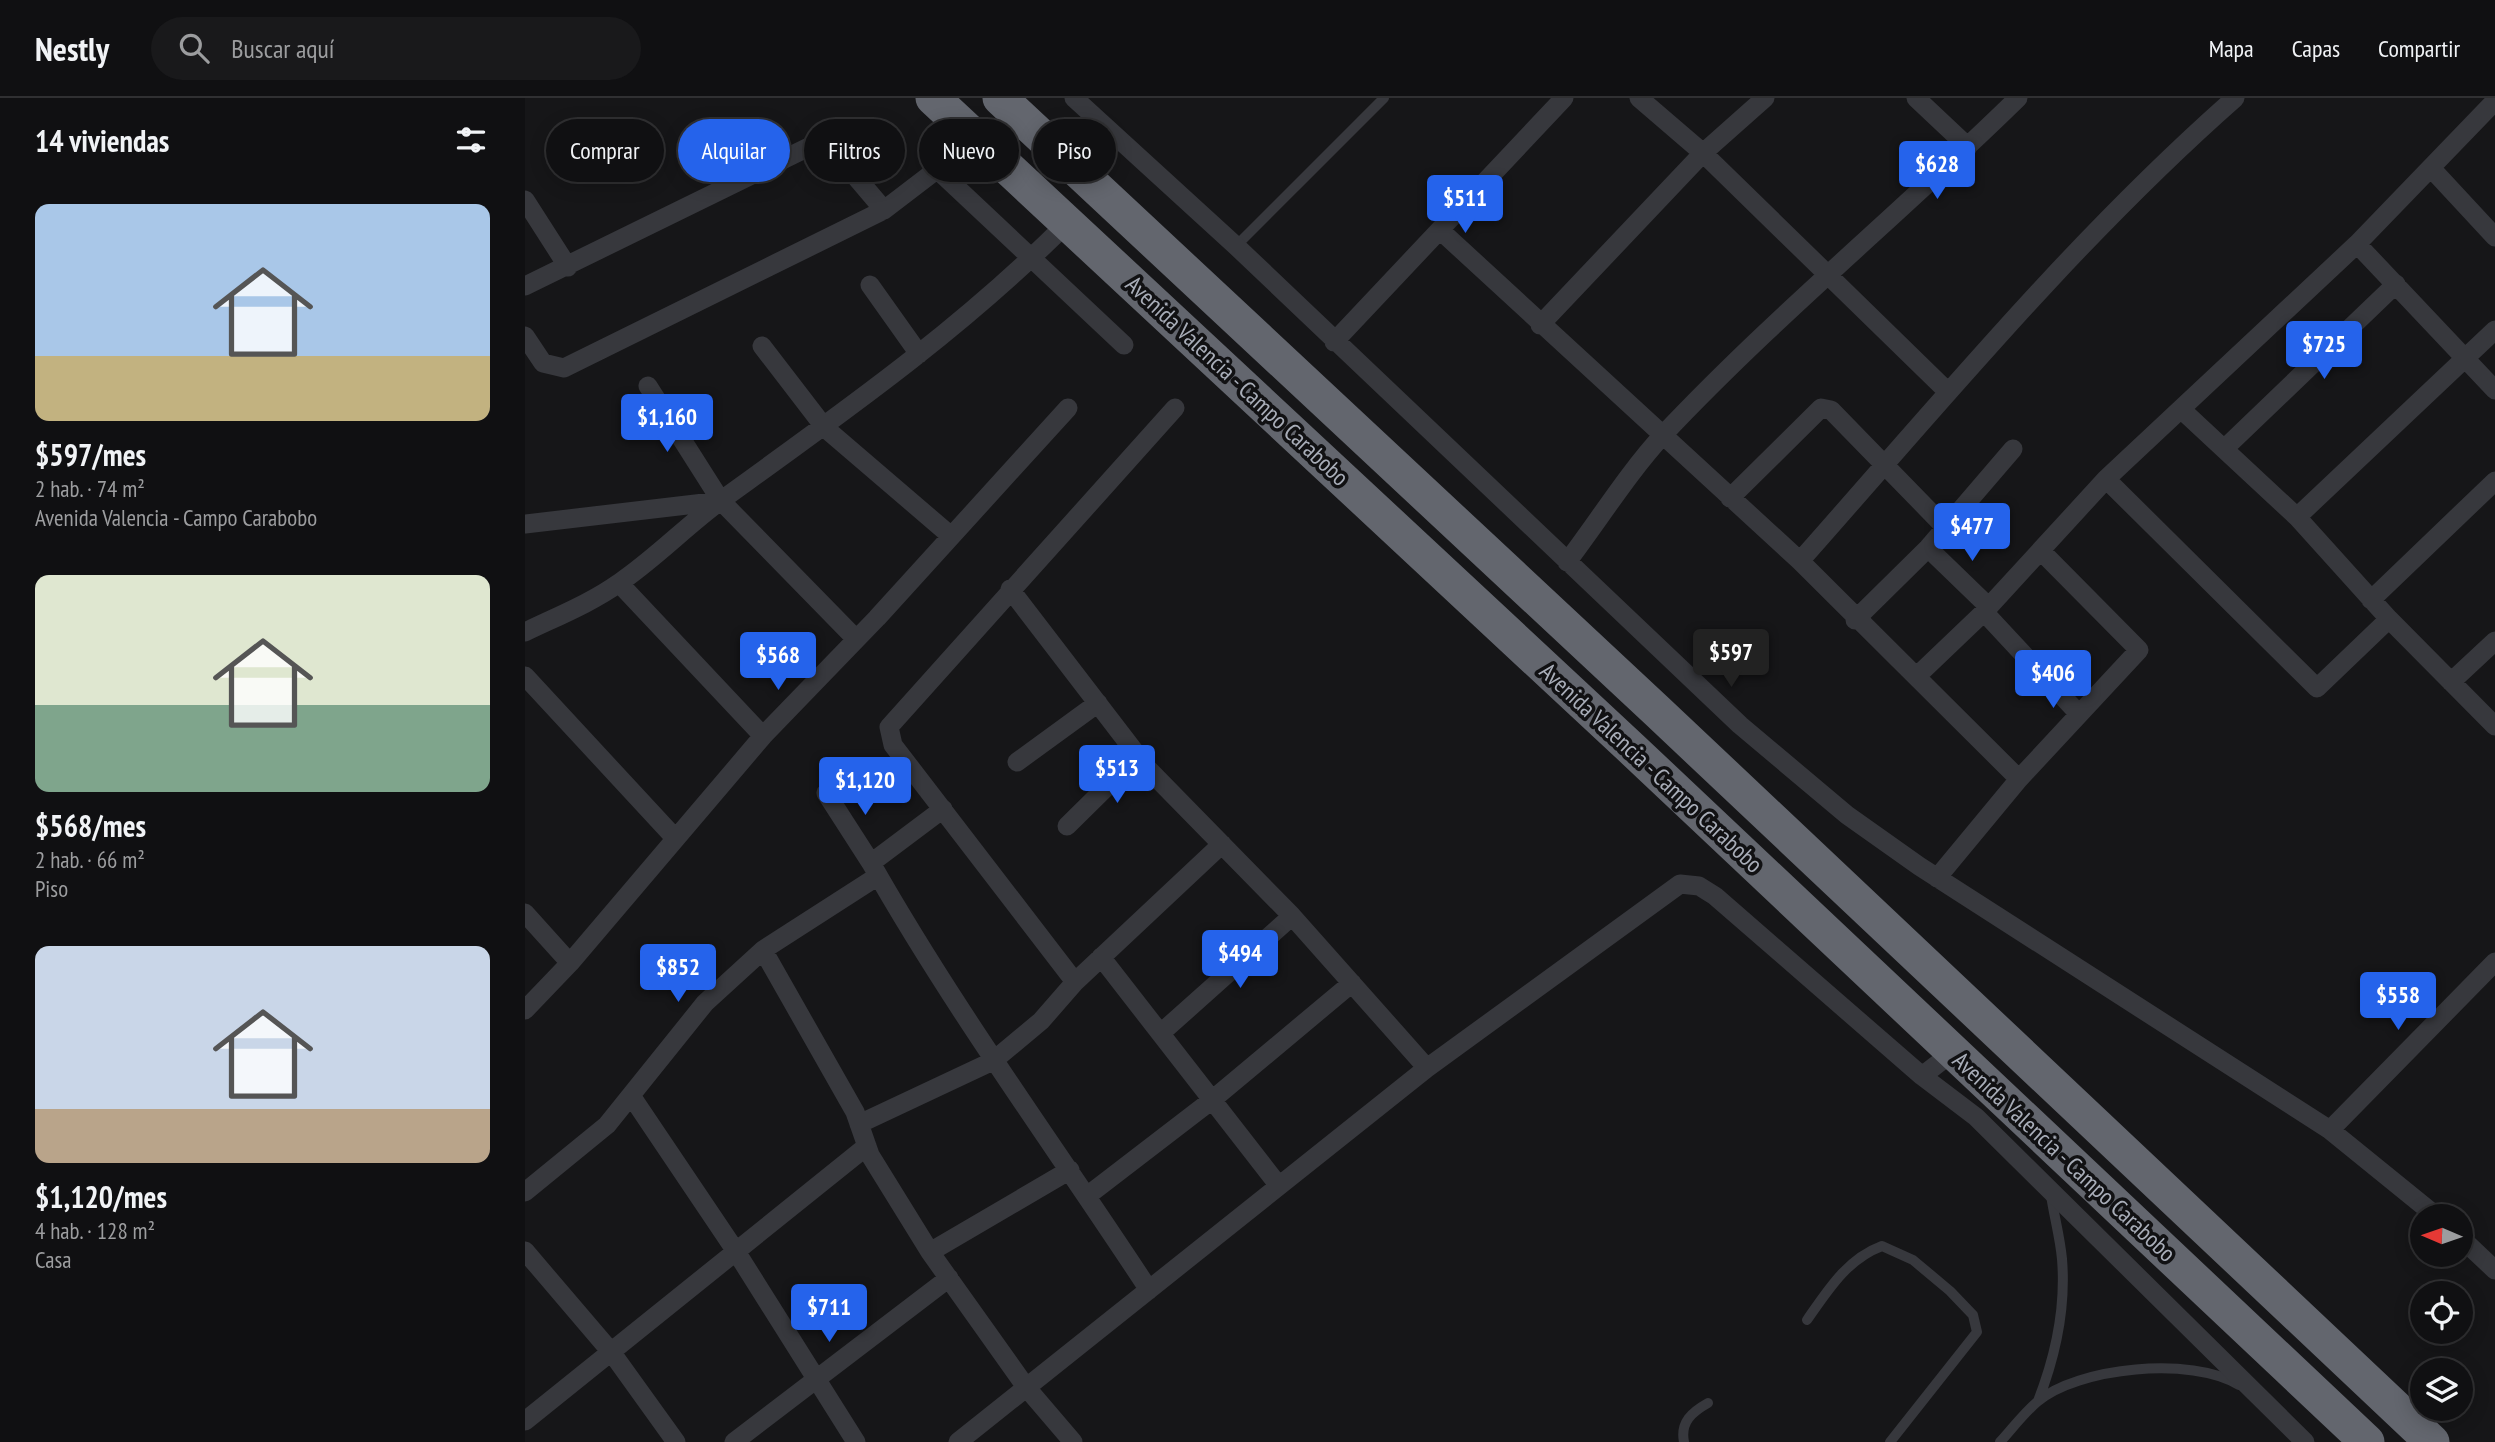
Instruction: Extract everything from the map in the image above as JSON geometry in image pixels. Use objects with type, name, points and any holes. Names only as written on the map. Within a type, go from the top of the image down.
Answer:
[{"type":"highway","name":"Avenida Valencia - Campo Carabobo","points":[[933,98],[2367,1442]]},
{"type":"highway","name":"Avenida Valencia - Campo Carabobo","points":[[1000,98],[1667,720],[2432,1442]]},
{"type":"street","points":[[1074,98],[1236,246],[1333,342],[1740,725],[1847,816],[1937,878],[2330,1129],[2422,1204]]},
{"type":"street","points":[[1333,342],[1441,231],[1564,98]]},
{"type":"street","points":[[1639,98],[1703,153],[1948,391]]},
{"type":"street","points":[[1540,325],[1703,153],[1765,98]]},
{"type":"street","points":[[1916,98],[1968,148]]},
{"type":"street","points":[[1567,562],[1661,437],[1827,273],[1968,148],[2018,98]]},
{"type":"street","points":[[1800,561],[1948,391],[2087,243],[2235,98]]},
{"type":"street","points":[[1917,676],[1986,609],[2106,479],[2357,244],[2493,108]]},
{"type":"street","points":[[525,286],[821,141],[828,144],[884,210]]},
{"type":"street","points":[[2431,168],[2495,237]]},
{"type":"street","points":[[525,336],[543,363],[564,368],[884,210],[912,191],[929,173],[941,173],[1124,345]]},
{"type":"street","points":[[525,200],[568,267]]},
{"type":"street","points":[[525,632],[619,583],[721,501],[825,428],[919,354],[1033,257],[1067,223]]},
{"type":"street","points":[[1441,231],[1661,437],[1800,561],[1855,620],[1917,676],[2019,779]]},
{"type":"street","points":[[2357,244],[2495,390]]},
{"type":"street","points":[[2224,449],[2396,284]]},
{"type":"street","points":[[870,285],[919,354]]},
{"type":"street","points":[[2297,517],[2495,330]]},
{"type":"street","points":[[762,346],[825,428],[951,536]]},
{"type":"street","points":[[648,386],[721,501],[856,639]]},
{"type":"street","points":[[525,1010],[571,963],[763,736],[1068,408]]},
{"type":"street","points":[[1075,982],[893,745],[889,727],[1175,408]]},
{"type":"street","points":[[1730,498],[1821,408],[1831,410],[1944,526]]},
{"type":"street","points":[[2182,410],[2297,517],[2371,600],[2495,726]]},
{"type":"street","points":[[1855,620],[1928,548],[1944,526],[2013,449]]},
{"type":"street","points":[[2106,479],[2317,688],[2389,619]]},
{"type":"street","points":[[2371,600],[2495,481]]},
{"type":"street","points":[[525,524],[721,501]]},
{"type":"street","points":[[1928,548],[2078,713]]},
{"type":"street","points":[[1937,878],[2019,779],[2139,650],[2041,551]]},
{"type":"street","points":[[619,583],[763,736]]},
{"type":"street","points":[[1010,589],[1138,756],[1292,916],[1427,1068]]},
{"type":"street","points":[[2451,682],[2495,641]]},
{"type":"street","points":[[525,676],[675,838]]},
{"type":"street","points":[[1017,762],[1098,703]]},
{"type":"street","points":[[1067,826],[1138,756]]},
{"type":"street","points":[[826,793],[993,1061],[1070,1170],[1149,1290]]},
{"type":"street","points":[[525,1192],[607,1125],[705,1003],[763,950],[874,869],[943,809]]},
{"type":"street","points":[[859,1124],[993,1061],[1041,1021],[1075,982],[1222,844]]},
{"type":"street","points":[[958,1442],[1427,1068],[1679,884],[1699,886],[1715,896],[1922,1076],[1976,1117],[2305,1442]]},
{"type":"street","points":[[525,913],[571,963]]},
{"type":"street","points":[[1161,1033],[1292,916]]},
{"type":"street","points":[[763,950],[818,1044],[859,1124],[867,1146],[930,1252],[1026,1387],[1073,1442]]},
{"type":"street","points":[[1101,957],[1279,1186]]},
{"type":"street","points":[[2330,1129],[2495,962]]},
{"type":"street","points":[[1087,1196],[1212,1100],[1352,983]]},
{"type":"street","points":[[1922,1076],[1953,1052]]},
{"type":"street","points":[[632,1097],[737,1253],[856,1442]]},
{"type":"street","points":[[525,1421],[867,1146]]},
{"type":"street","points":[[930,1252],[1070,1170]]},
{"type":"street","points":[[2473,1249],[2495,1269]]},
{"type":"street","points":[[525,1251],[612,1353],[676,1442]]},
{"type":"street","points":[[734,1442],[949,1278]]},
{"type":"lane","points":[[1236,246],[1384,98]]},
{"type":"lane","points":[[2038,1401],[2054,1354],[2062,1305],[2062,1257],[2051,1194]]},
{"type":"lane","points":[[1807,1320],[1835,1280],[1865,1252],[1882,1246],[1913,1259],[1973,1315],[1977,1332],[1890,1442]]},
{"type":"lane","points":[[2000,1442],[2038,1401],[2083,1380],[2107,1374],[2157,1368],[2196,1372],[2233,1382],[2263,1401]]},
{"type":"lane","points":[[1684,1442],[1682,1432],[1692,1413],[1708,1403]]}]
